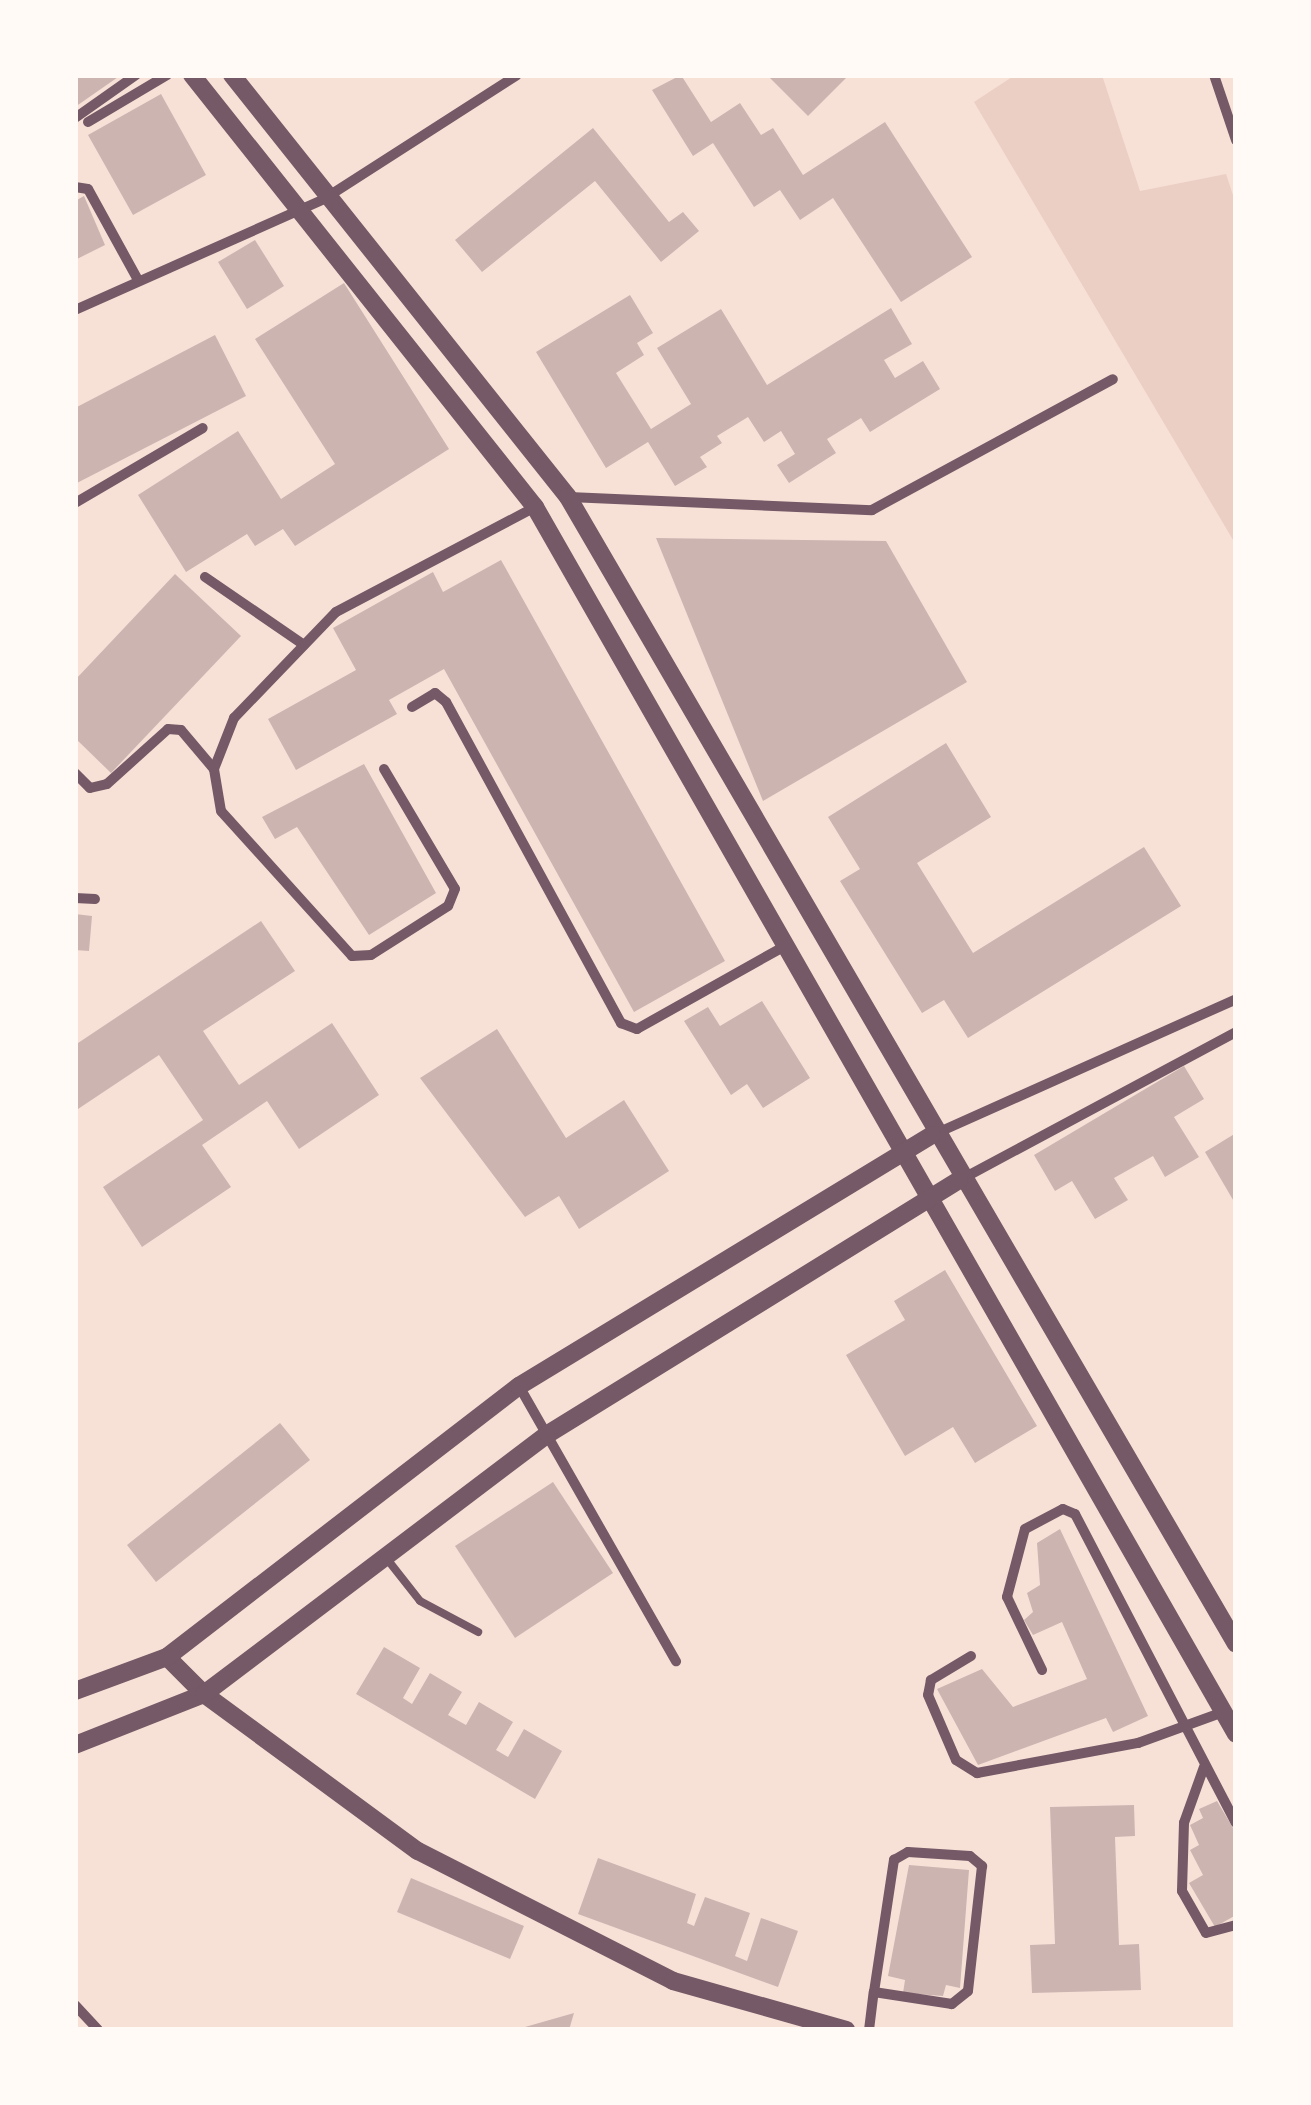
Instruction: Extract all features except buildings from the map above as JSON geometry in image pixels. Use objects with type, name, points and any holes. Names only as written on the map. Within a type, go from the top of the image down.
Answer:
[{"type":"street","points":[[75,118],[136,75]]},
{"type":"street","points":[[88,122],[166,75]]},
{"type":"street","points":[[192,75],[291,209],[535,507],[899,1154],[1236,1734]]},
{"type":"street","points":[[232,75],[324,199],[568,498],[958,1180],[1236,1644]]},
{"type":"street","points":[[75,310],[291,209],[324,199],[517,75]]},
{"type":"street","points":[[1214,75],[1236,140]]},
{"type":"street","points":[[75,187],[88,189],[138,280]]},
{"type":"street","points":[[568,498],[872,510],[1114,379]]},
{"type":"street","points":[[75,503],[203,428]]},
{"type":"street","points":[[214,770],[234,718],[336,612],[535,507]]},
{"type":"street","points":[[205,577],[304,645]]},
{"type":"street","points":[[412,706],[435,693],[446,702],[621,1024],[638,1029],[784,946]]},
{"type":"street","points":[[75,773],[90,788],[107,784],[168,729],[181,730],[214,770],[221,811],[352,956],[370,954],[448,906],[456,889],[384,769]]},
{"type":"street","points":[[75,898],[95,899]]},
{"type":"street","points":[[75,1691],[167,1657],[519,1386],[899,1154],[932,1135],[1236,999]]},
{"type":"street","points":[[75,1745],[204,1694],[382,1551],[548,1434],[926,1198],[1236,1032]]},
{"type":"street","points":[[519,1386],[676,1661]]},
{"type":"street","points":[[1042,1670],[1006,1597],[1026,1529],[1063,1509],[1075,1514],[1182,1730],[1236,1823]]},
{"type":"street","points":[[972,1656],[931,1680],[928,1695],[956,1760],[977,1773],[1182,1730],[1224,1712]]},
{"type":"street","points":[[167,1657],[204,1694],[418,1851],[673,1981],[846,2030]]},
{"type":"street","points":[[1204,1768],[1184,1823],[1182,1891],[1206,1933],[1236,1924]]},
{"type":"street","points":[[869,2030],[874,1992],[894,1860],[908,1852],[970,1856],[982,1866],[968,1991],[952,2004],[874,1992]]},
{"type":"street","points":[[75,2004],[98,2030]]},
{"type":"lane","points":[[382,1551],[420,1601],[478,1632]]},
{"type":"shaded area","points":[[1015,75],[1102,75],[1140,191],[1226,174],[1236,204],[1236,545],[974,102]]}]
